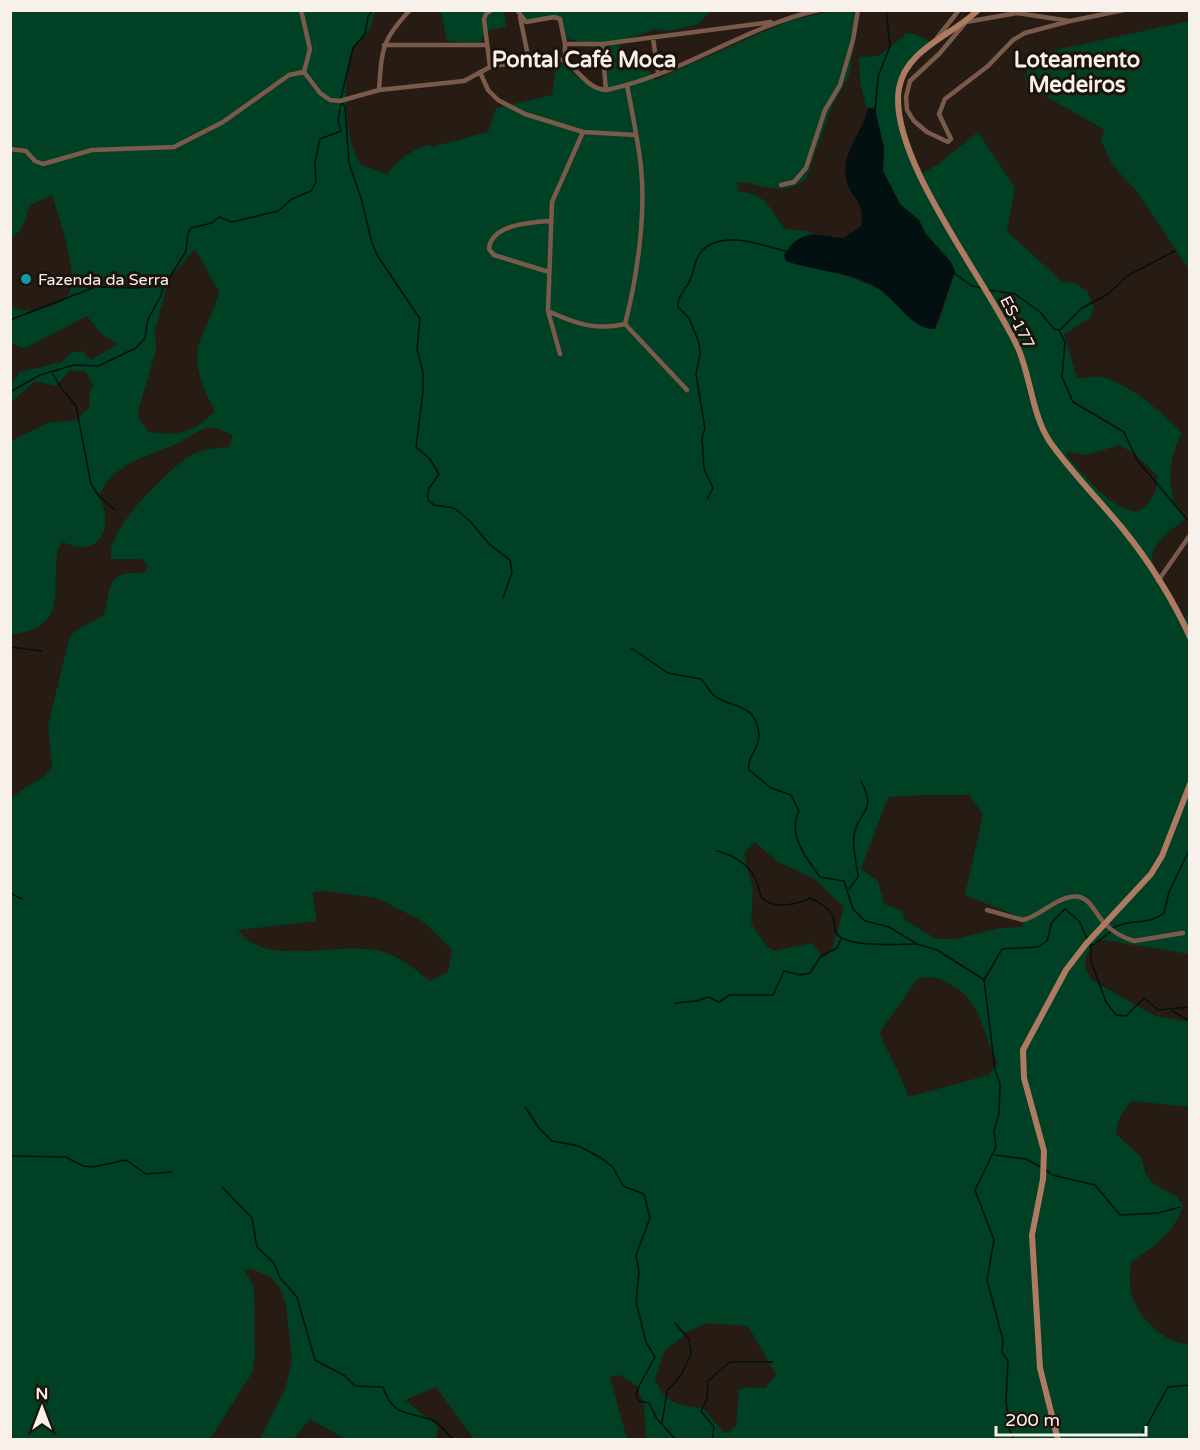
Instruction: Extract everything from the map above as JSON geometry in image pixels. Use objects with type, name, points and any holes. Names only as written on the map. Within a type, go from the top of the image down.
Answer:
[{"type":"main road","name":"ES-177","points":[[978,10],[966,22],[937,38],[909,67],[899,88],[898,106],[913,163],[1017,347],[1043,431],[1065,461],[1125,532],[1158,581],[1190,637]]},
{"type":"main road","points":[[1058,1440],[1040,1368],[1032,1235],[1043,1179],[1044,1151],[1024,1078],[1023,1050],[1066,970],[1145,881],[1162,856],[1190,784]]},
{"type":"street","points":[[301,10],[310,49],[303,72]]},
{"type":"street","points":[[379,90],[384,45],[389,34],[410,10]]},
{"type":"street","points":[[490,67],[486,45],[485,16],[492,10]]},
{"type":"street","points":[[565,44],[602,44],[653,38],[680,32],[775,21],[819,10]]},
{"type":"street","points":[[781,185],[794,182],[806,168],[825,110],[840,85],[853,40],[858,10]]},
{"type":"street","points":[[937,38],[959,10]]},
{"type":"street","points":[[1070,21],[1017,13],[966,22],[939,54],[910,81],[906,97],[907,110],[914,121],[927,132],[948,142],[951,139],[939,114],[945,99],[988,66],[1014,40],[1025,33],[1124,10]]},
{"type":"street","points":[[518,13],[528,22],[554,17],[560,19],[565,44],[565,60]]},
{"type":"street","points":[[518,13],[529,61]]},
{"type":"street","points":[[303,72],[320,93],[330,100],[345,100],[379,90],[464,81],[490,67],[554,58],[565,60],[595,88],[606,90],[627,85],[685,64],[775,21]]},
{"type":"street","points":[[653,38],[658,73]]},
{"type":"street","points":[[602,44],[606,90]]},
{"type":"street","points":[[384,45],[486,45]]},
{"type":"street","points":[[10,149],[26,151],[35,161],[43,164],[92,150],[174,147],[222,122],[289,75],[303,72]]},
{"type":"street","points":[[480,72],[488,90],[498,100],[525,114],[582,132],[636,135]]},
{"type":"street","points":[[625,324],[637,262],[641,205],[641,169],[627,85]]},
{"type":"street","points":[[560,354],[548,311],[552,202],[582,132]]},
{"type":"street","points":[[549,272],[494,255],[489,249],[490,242],[497,233],[525,223],[551,221]]},
{"type":"street","points":[[548,311],[576,324],[606,329],[625,324]]},
{"type":"street","points":[[625,324],[687,390]]},
{"type":"street","points":[[1158,581],[1190,535]]},
{"type":"street","points":[[987,910],[1023,920],[1066,898],[1081,897],[1088,902],[1105,924],[1119,935],[1134,941],[1183,933]]},
{"type":"green space","points":[[11,11],[377,11],[368,31],[353,50],[347,77],[346,108],[351,139],[361,165],[387,174],[411,152],[430,144],[432,147],[488,132],[496,108],[552,95],[557,60],[583,81],[600,87],[608,83],[602,57],[584,43],[565,38],[560,20],[525,20],[520,11],[710,11],[698,24],[669,31],[654,29],[638,36],[619,40],[621,61],[642,61],[655,80],[790,20],[834,11],[860,13],[849,75],[831,108],[806,178],[790,188],[782,189],[737,182],[739,188],[736,191],[755,195],[761,199],[785,229],[813,232],[792,243],[786,261],[840,273],[879,289],[921,326],[929,329],[939,323],[955,271],[951,262],[926,234],[919,220],[900,204],[883,171],[884,148],[875,109],[866,107],[860,82],[859,57],[879,56],[907,33],[915,34],[931,42],[908,70],[901,91],[906,128],[913,152],[923,173],[940,163],[978,132],[1015,188],[1007,231],[1061,281],[1076,284],[1087,291],[1094,307],[1090,318],[1064,334],[1077,378],[1100,377],[1122,385],[1156,408],[1182,433],[1171,465],[1170,477],[1174,499],[1185,519],[1159,542],[1152,558],[1158,576],[1183,619],[1189,615],[1189,954],[1098,939],[1087,954],[1085,964],[1092,980],[1155,1016],[1189,1022],[1189,1107],[1132,1101],[1121,1116],[1116,1134],[1141,1157],[1146,1175],[1154,1184],[1177,1197],[1183,1205],[1169,1231],[1156,1244],[1132,1261],[1130,1282],[1134,1301],[1151,1325],[1170,1339],[1181,1344],[1189,1344],[1189,1439],[646,1439],[644,1405],[637,1386],[620,1375],[610,1377],[627,1439],[474,1439],[436,1387],[405,1400],[437,1425],[437,1439],[346,1439],[310,1419],[293,1439],[260,1439],[285,1389],[292,1361],[286,1305],[280,1288],[270,1276],[250,1269],[245,1271],[254,1287],[255,1355],[252,1373],[210,1439],[11,1439],[11,799],[43,777],[52,767],[48,725],[69,639],[74,632],[104,615],[110,587],[117,577],[124,574],[145,573],[147,564],[142,559],[111,559],[112,547],[127,518],[152,489],[188,457],[213,448],[229,447],[233,436],[217,429],[203,429],[178,443],[132,462],[112,477],[104,486],[99,497],[105,518],[101,537],[95,543],[86,546],[63,542],[58,548],[54,605],[50,615],[43,624],[11,635],[11,441],[48,423],[76,420],[90,407],[89,392],[93,386],[86,372],[71,370],[55,386],[35,381],[11,402],[11,385],[20,372],[62,362],[70,353],[82,351],[91,360],[118,344],[100,333],[87,316],[27,347],[21,348],[11,342],[10,304],[17,309],[28,311],[56,304],[69,294],[72,274],[63,230],[52,195],[29,206],[22,228],[11,237]],"holes":[[[195,249],[219,292],[197,352],[198,370],[215,411],[193,428],[169,434],[149,432],[140,421],[138,412],[156,350],[155,330],[169,278]],[[1119,445],[1134,453],[1157,475],[1153,497],[1137,512],[1117,505],[1089,481],[1066,455],[1069,452],[1087,455]],[[969,795],[983,814],[965,895],[1025,919],[1022,927],[1000,928],[956,939],[936,939],[905,920],[902,911],[884,904],[878,881],[861,869],[888,797]],[[755,842],[778,862],[813,878],[844,907],[832,949],[824,958],[811,943],[775,951],[766,946],[751,923],[753,890],[744,853]],[[326,891],[377,898],[424,922],[452,950],[448,972],[430,981],[408,964],[383,952],[366,949],[285,951],[251,942],[238,930],[316,921],[313,892]],[[934,977],[958,989],[972,1003],[997,1063],[989,1075],[908,1097],[880,1032],[918,978]],[[707,1323],[748,1326],[776,1374],[765,1388],[747,1387],[739,1390],[736,1426],[725,1434],[703,1408],[673,1402],[663,1393],[655,1379],[665,1350],[683,1337],[684,1333]]]},
{"type":"green space","points":[[441,11],[504,11],[506,26],[487,31],[479,44],[447,41]]},
{"type":"green space","points":[[1189,21],[1190,267],[1188,268],[1135,189],[1113,166],[1101,140],[1105,130],[1026,85],[1027,66],[1037,54]]},
{"type":"shaded area","points":[[868,108],[875,109],[884,148],[883,171],[900,204],[919,220],[926,234],[951,262],[955,271],[935,329],[926,328],[911,320],[886,294],[868,283],[786,261],[784,255],[797,240],[804,236],[844,238],[861,226],[861,210],[848,185],[845,169],[849,151]]},
{"type":"waterway","points":[[341,98],[353,48],[365,34],[368,17],[372,10]]},
{"type":"waterway","points":[[875,112],[878,77],[890,46],[886,10]]},
{"type":"waterway","points":[[342,102],[345,107],[349,163],[361,198],[372,243],[377,255],[420,319],[417,349],[423,372],[423,391],[416,447],[430,459],[439,474],[428,490],[428,500],[434,505],[454,508],[470,521],[489,544],[510,560],[512,572],[503,598]]},
{"type":"waterway","points":[[10,320],[95,287],[159,286],[168,280],[186,251],[188,233],[191,228],[212,223],[219,217],[232,222],[278,211],[292,199],[311,191],[316,182],[315,162],[320,139],[341,131],[338,121],[341,103]]},
{"type":"waterway","points":[[707,499],[713,488],[704,469],[702,437],[705,429],[696,374],[700,354],[699,343],[689,318],[678,307],[679,299],[689,282],[699,255],[709,245],[730,240],[785,251]]},
{"type":"waterway","points":[[1060,330],[1082,308],[1108,294],[1127,276],[1175,251]]},
{"type":"waterway","points":[[954,273],[972,286],[981,288]]},
{"type":"waterway","points":[[10,392],[40,375],[74,365],[98,366],[136,348],[145,338],[148,319],[161,296],[164,282]]},
{"type":"waterway","points":[[988,290],[1015,294],[1040,312],[1054,329],[1059,330],[1065,342],[1062,377],[1073,402],[1124,432],[1137,460],[1190,523]]},
{"type":"waterway","points":[[53,374],[76,406],[91,484],[99,496],[115,510]]},
{"type":"waterway","points":[[10,647],[42,651]]},
{"type":"waterway","points":[[631,648],[668,673],[701,679],[716,697],[744,708],[754,717],[759,740],[749,761],[749,770],[771,788],[791,795],[799,811],[795,828],[804,854],[820,877],[844,881],[853,909],[865,921],[889,927],[917,944],[937,950],[983,979]]},
{"type":"waterway","points":[[849,889],[858,877],[854,835],[868,799],[861,781]]},
{"type":"waterway","points":[[1113,928],[1125,923],[1152,919],[1164,913],[1169,892],[1190,848]]},
{"type":"waterway","points":[[717,851],[735,858],[746,866],[754,876],[765,901],[785,905],[810,898],[821,904],[834,920],[837,934],[843,938],[875,944],[916,944]]},
{"type":"waterway","points":[[10,893],[22,899]]},
{"type":"waterway","points":[[1014,1440],[1009,1429],[1006,1400],[1008,1361],[1002,1352],[1003,1340],[987,1280],[994,1240],[975,1190],[996,1147],[994,1131],[999,1113],[1000,1084],[995,1070],[984,980],[1002,949],[1038,947],[1047,941],[1052,922],[1065,909],[1079,921],[1088,940]]},
{"type":"waterway","points":[[1093,945],[1110,932]]},
{"type":"waterway","points":[[675,1003],[697,1001],[708,997],[719,1002],[730,995],[773,995],[784,971],[800,975],[810,973],[821,956],[837,948],[841,939]]},
{"type":"waterway","points":[[1091,944],[1091,961],[1106,1002],[1116,1015],[1126,1016],[1144,998],[1158,1010],[1190,1007]]},
{"type":"waterway","points":[[1172,1011],[1190,1021]]},
{"type":"waterway","points":[[525,1107],[539,1128],[552,1141],[579,1146],[601,1158],[613,1167],[623,1186],[644,1194],[650,1218],[636,1255],[639,1272],[636,1302],[646,1342],[655,1357],[636,1396],[639,1401],[649,1403],[657,1419],[676,1440]]},
{"type":"waterway","points":[[995,1155],[1026,1159],[1041,1167]]},
{"type":"waterway","points":[[10,1156],[66,1157],[83,1166],[93,1167],[126,1160],[146,1174],[172,1172]]},
{"type":"waterway","points":[[1045,1169],[1052,1175],[1095,1185],[1120,1215],[1158,1213],[1180,1207]]},
{"type":"waterway","points":[[222,1187],[252,1218],[257,1247],[274,1263],[280,1278],[297,1297],[315,1360],[345,1376],[355,1386],[383,1387],[387,1397],[397,1409],[435,1421],[453,1440]]},
{"type":"waterway","points":[[662,1423],[667,1391],[681,1375],[691,1354],[689,1339],[675,1323]]},
{"type":"waterway","points":[[712,1440],[714,1427],[701,1411],[707,1399],[708,1381],[730,1362],[773,1362]]},
{"type":"waterway","points":[[1139,1440],[1168,1387],[1190,1385]]},
{"type":"place","name":"Fazenda da Serra","points":[[26,279]]},
{"type":"district","name":"Pontal Café Moca","points":[[584,59]]},
{"type":"district","name":"Loteamento Medeiros","points":[[1077,72]]}]
